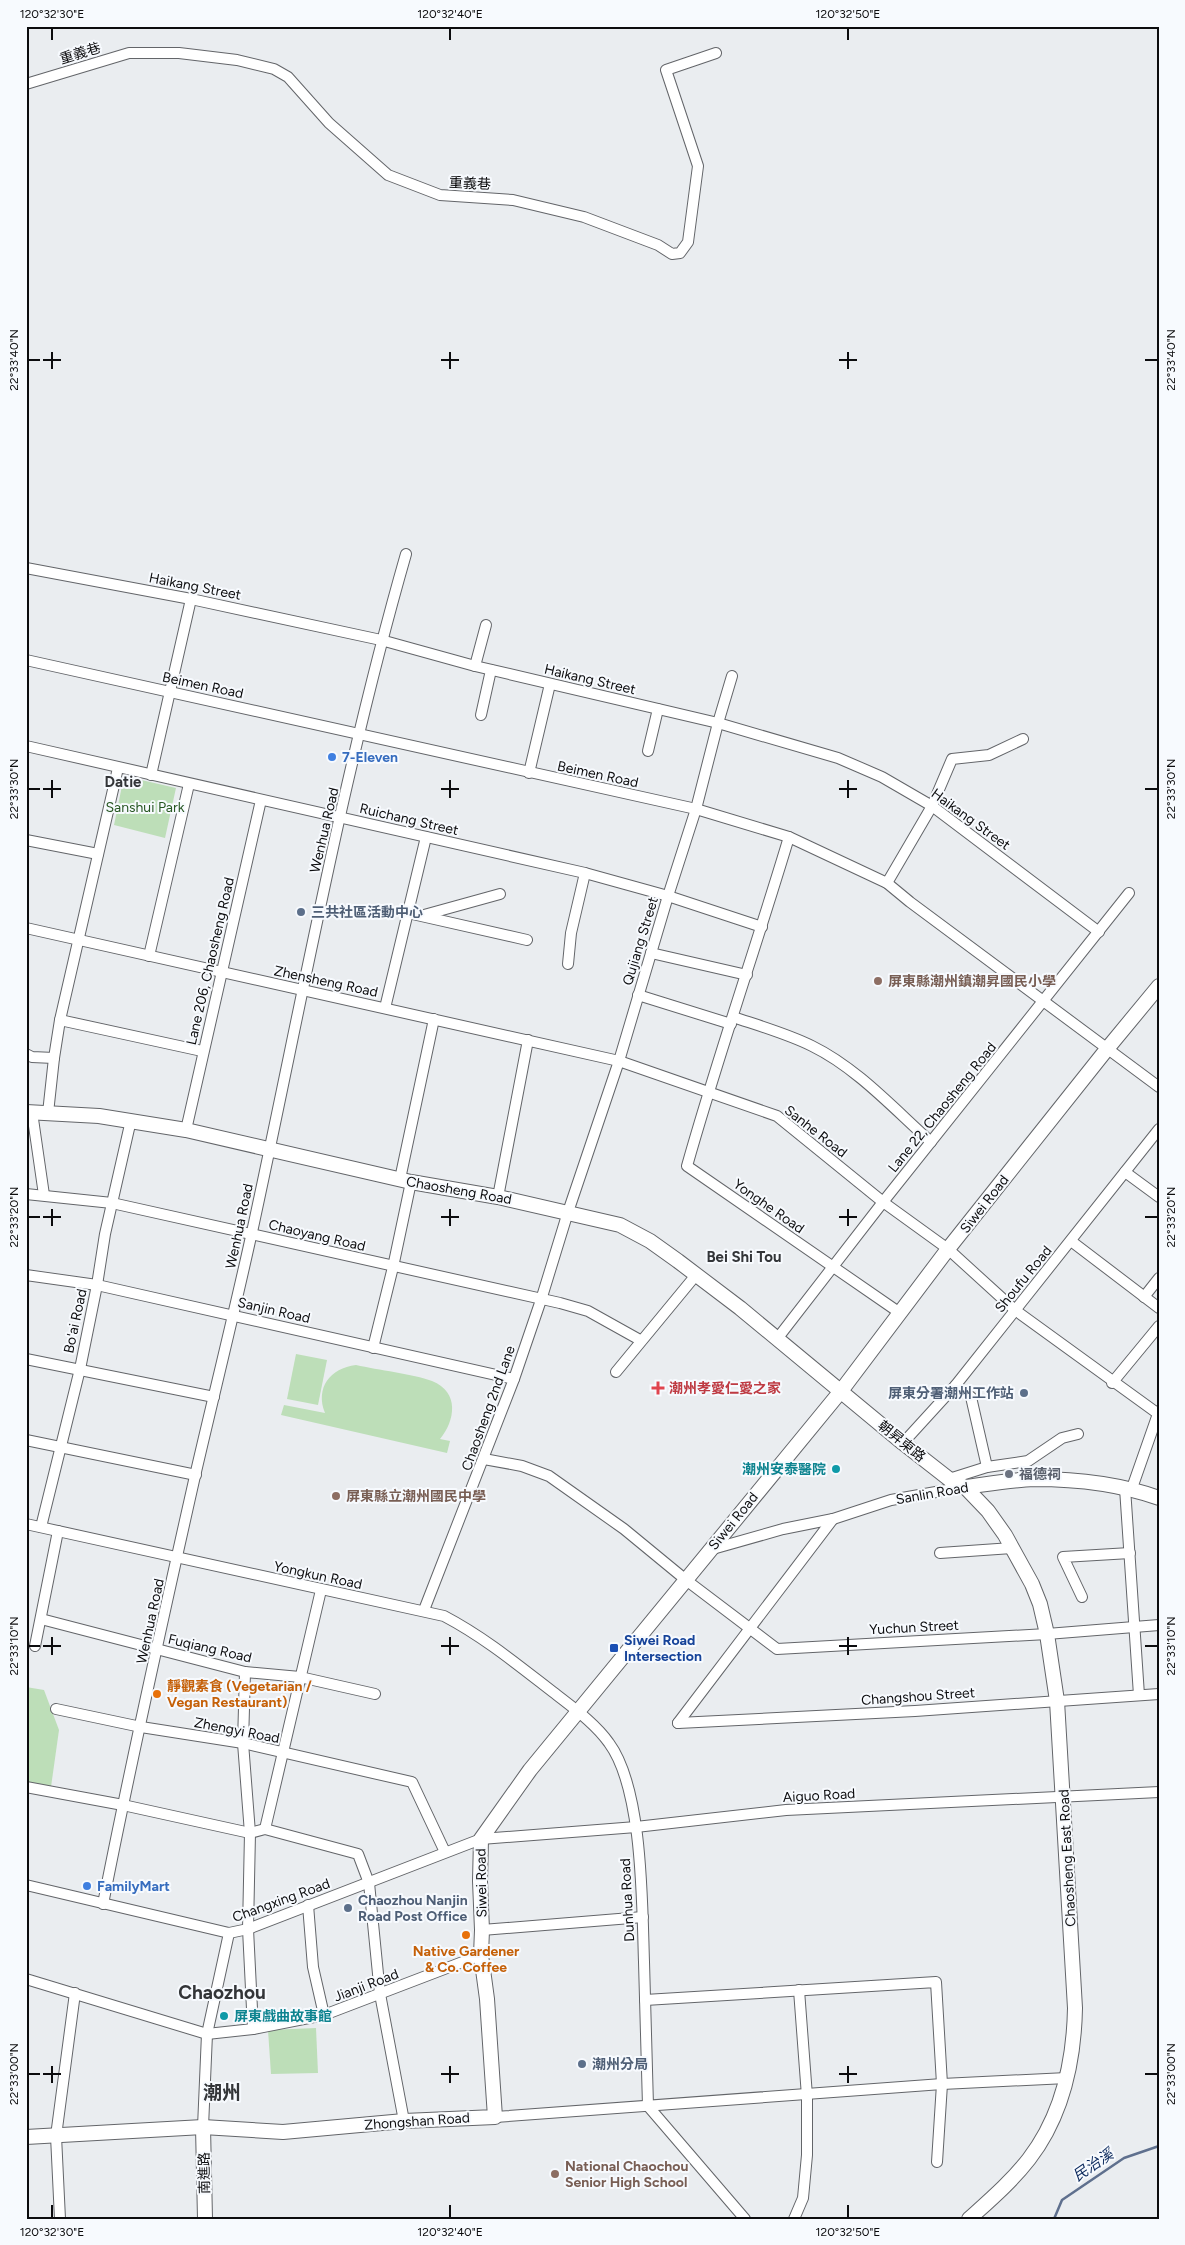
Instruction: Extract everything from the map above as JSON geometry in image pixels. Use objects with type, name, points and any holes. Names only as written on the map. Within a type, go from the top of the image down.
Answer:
[{"type":"main road","name":"Siwei Road","points":[[495,2116],[487,1999],[480,1955],[482,1930],[481,1839],[530,1770],[841,1391],[948,1249],[1107,1048],[1159,986]]},
{"type":"main road","name":"Chaosheng Road","points":[[29,1112],[99,1116],[186,1130],[405,1181],[498,1197],[620,1225],[650,1241],[696,1275],[841,1391]]},
{"type":"main road","name":"朝昇東路","points":[[841,1391],[949,1479],[965,1487]]},
{"type":"main road","name":"Sanlin Road","points":[[965,1487],[1033,1479],[1095,1483],[1129,1488],[1159,1498]]},
{"type":"main road","name":"Chaosheng East Road","points":[[965,1487],[988,1511],[1012,1548],[1032,1584],[1040,1604],[1047,1634],[1057,1701],[1075,2008],[1074,2034],[1067,2078],[1050,2126],[1029,2160],[999,2192],[969,2219]]},
{"type":"main road","name":"Zhongshan Road","points":[[26,2136],[56,2136],[203,2127],[282,2132],[404,2121],[495,2116]]},
{"type":"main road","name":"南進路","points":[[203,2127],[205,2219]]},
{"type":"street","name":"重義巷","points":[[26,84],[129,53],[179,53],[237,60],[274,69],[288,77],[329,123],[388,176],[440,195],[513,200],[584,217],[658,245],[672,254],[680,253],[688,242],[698,166],[666,70],[716,53]]},
{"type":"street","name":"Wenhua Road","points":[[104,1904],[140,1727],[252,1234],[360,733],[381,640],[406,554]]},
{"type":"street","name":"Haikang Street","points":[[26,568],[190,598],[381,640],[491,670],[718,723],[838,758],[882,777],[932,806],[1099,932]]},
{"type":"street","points":[[152,775],[190,598]]},
{"type":"street","points":[[475,666],[486,625]]},
{"type":"street","name":"Beimen Road","points":[[26,660],[696,809],[789,838],[887,883],[1159,1087]]},
{"type":"street","points":[[480,715],[491,670]]},
{"type":"street","name":"Qujiang Street","points":[[568,1212],[619,1061],[696,809],[732,676]]},
{"type":"street","points":[[529,773],[550,684]]},
{"type":"street","points":[[648,751],[658,709]]},
{"type":"street","points":[[887,883],[932,806],[952,759],[989,755],[1023,739]]},
{"type":"street","name":"Ruichang Street","points":[[26,746],[585,873],[668,896],[762,927]]},
{"type":"street","points":[[48,1113],[60,1020],[118,768]]},
{"type":"street","points":[[149,956],[188,784]]},
{"type":"street","name":"Lane 206, Chaosheng Road","points":[[186,1130],[202,1051],[262,800]]},
{"type":"street","points":[[385,1008],[426,837]]},
{"type":"street","points":[[708,1091],[747,975],[789,838]]},
{"type":"street","points":[[26,840],[98,854]]},
{"type":"street","points":[[568,964],[571,933],[585,873]]},
{"type":"street","points":[[420,916],[500,894]]},
{"type":"street","name":"Lane 22, Chaosheng Road","points":[[777,1339],[883,1202],[1129,894]]},
{"type":"street","points":[[408,913],[527,940]]},
{"type":"street","name":"Zhensheng Road","points":[[26,928],[619,1061]]},
{"type":"street","points":[[651,953],[747,975]]},
{"type":"street","points":[[638,995],[812,1046],[860,1079],[931,1142]]},
{"type":"street","points":[[373,1348],[393,1267],[405,1181],[434,1019]]},
{"type":"street","points":[[60,1020],[202,1051]]},
{"type":"street","points":[[498,1197],[528,1040]]},
{"type":"street","points":[[26,1054],[54,1058]]},
{"type":"street","name":"Sanhe Road","points":[[619,1061],[777,1116],[883,1202],[948,1249],[1015,1310],[1112,1383],[1158,1412]]},
{"type":"street","name":"Yonghe Road","points":[[708,1091],[687,1166],[900,1313]]},
{"type":"street","points":[[29,1112],[44,1195]]},
{"type":"street","name":"Bo'ai Road","points":[[41,1527],[80,1369],[112,1203],[131,1120]]},
{"type":"street","name":"Shoufu Road","points":[[904,1443],[955,1386],[1159,1128]]},
{"type":"street","points":[[1125,1172],[1159,1197]]},
{"type":"street","name":"Chaoyang Road","points":[[26,1194],[112,1203],[588,1311],[640,1340]]},
{"type":"street","name":"Chaosheng 2nd Lane","points":[[424,1610],[514,1379],[568,1212]]},
{"type":"street","points":[[1071,1241],[1159,1308]]},
{"type":"street","points":[[616,1372],[640,1340],[696,1275]]},
{"type":"street","name":"Sanjin Road","points":[[26,1276],[97,1284],[514,1379]]},
{"type":"street","points":[[1144,1296],[1159,1278]]},
{"type":"street","points":[[1112,1383],[1159,1326]]},
{"type":"street","points":[[26,1359],[214,1397]]},
{"type":"street","points":[[955,1386],[970,1397],[987,1468]]},
{"type":"street","points":[[1139,1696],[1130,1553],[1129,1488],[1158,1412]]},
{"type":"street","points":[[949,1479],[987,1468],[1028,1462],[1062,1438],[1078,1434]]},
{"type":"street","points":[[26,1440],[196,1474]]},
{"type":"street","name":"Yuchun Street","points":[[484,1459],[522,1466],[549,1476],[624,1529],[686,1580],[777,1649],[1047,1634],[1159,1625]]},
{"type":"street","points":[[1028,1462],[1033,1479]]},
{"type":"street","name":"Sanlin Road","points":[[709,1550],[783,1529],[833,1519],[891,1500],[965,1487]]},
{"type":"street","points":[[751,1628],[833,1519]]},
{"type":"street","name":"Yongkun Road","points":[[26,1524],[321,1590],[424,1610],[444,1616],[513,1660],[578,1711]]},
{"type":"street","points":[[35,1646],[58,1530]]},
{"type":"street","points":[[940,1553],[1012,1548]]},
{"type":"street","points":[[1082,1597],[1063,1557],[1130,1553]]},
{"type":"street","points":[[265,1829],[321,1590]]},
{"type":"street","name":"Fuqiang Road","points":[[41,1619],[245,1672],[300,1677],[375,1694]]},
{"type":"street","name":"Changshou Street","points":[[751,1628],[678,1723],[915,1711],[1159,1694]]},
{"type":"street","points":[[245,1672],[243,1743],[250,1833],[248,1930],[253,2029]]},
{"type":"street","name":"Zhengyi Road","points":[[56,1709],[140,1727],[243,1743],[412,1782],[446,1852]]},
{"type":"street","name":"Dunhua Road","points":[[578,1711],[610,1743],[630,1791],[636,1827],[643,1917],[648,2106]]},
{"type":"street","points":[[26,1787],[123,1805],[250,1833],[265,1829],[358,1854],[368,1883],[380,1994],[404,2121]]},
{"type":"street","name":"Aiguo Road","points":[[481,1839],[636,1827],[786,1810],[1064,1795],[1159,1792]]},
{"type":"street","name":"Changxing Road","points":[[26,1886],[229,1933],[248,1930],[481,1839]]},
{"type":"street","points":[[308,1905],[313,1967],[324,2015]]},
{"type":"street","points":[[482,1930],[643,1917]]},
{"type":"street","points":[[203,2127],[207,2034],[229,1933]]},
{"type":"street","name":"Jianji Road","points":[[26,1979],[207,2034],[253,2029],[324,2015],[480,1955]]},
{"type":"street","points":[[645,2000],[936,1982],[942,2084],[937,2162]]},
{"type":"street","points":[[794,2219],[803,2198],[806,2180],[807,2096],[799,1990]]},
{"type":"street","points":[[60,2219],[56,2136],[75,1993]]},
{"type":"street","name":"Zhongshan Road","points":[[495,2116],[807,2096],[942,2084],[1067,2078]]},
{"type":"street","points":[[648,2106],[745,2219]]},
{"type":"green space","name":"Sanshui Park","points":[[124,776],[176,788],[165,838],[114,825]]},
{"type":"green space","points":[[296,1354],[327,1360],[318,1405],[287,1399]]},
{"type":"green space","points":[[356,1365],[415,1376],[441,1386],[451,1399],[452,1407],[449,1424],[440,1439],[450,1441],[447,1453],[281,1415],[284,1405],[325,1413],[322,1395],[327,1381],[339,1370]]},
{"type":"green space","points":[[26,1687],[44,1690],[59,1730],[51,1787],[26,1782]]},
{"type":"green space","points":[[316,2028],[318,2073],[271,2074],[268,2030]]},
{"type":"waterway","name":"民治溪","points":[[1054,2219],[1062,2200],[1124,2158],[1159,2146]]},
{"type":"place","name":"7-Eleven","points":[[332,757]]},
{"type":"place","name":"三共社區活動中心","points":[[301,912]]},
{"type":"place","name":"屏東縣潮州鎮潮昇國民小學","points":[[878,981]]},
{"type":"place","name":"潮州孝愛仁愛之家","points":[[658,1388]]},
{"type":"place","name":"屏東分署潮州工作站","points":[[1024,1393]]},
{"type":"place","name":"潮州安泰醫院","points":[[836,1469]]},
{"type":"place","name":"福德祠","points":[[1009,1474]]},
{"type":"place","name":"屏東縣立潮州國民中學","points":[[336,1496]]},
{"type":"place","name":"Siwei Road Intersection","points":[[614,1648]]},
{"type":"place","name":"靜觀素食 (Vegetarian / Vegan Restaurant)","points":[[157,1694]]},
{"type":"place","name":"FamilyMart","points":[[87,1886]]},
{"type":"place","name":"Chaozhou Nanjin Road Post Office","points":[[348,1908]]},
{"type":"place","name":"Native Gardener & Co. Coffee","points":[[466,1935]]},
{"type":"place","name":"屏東戲曲故事館","points":[[224,2016]]},
{"type":"place","name":"潮州分局","points":[[582,2064]]},
{"type":"place","name":"National Chaochou Senior High School","points":[[555,2174]]},
{"type":"district","name":"Datie","points":[[123,782]]},
{"type":"district","name":"Bei Shi Tou","points":[[744,1257]]},
{"type":"district","name":"Chaozhou","points":[[222,1992]]},
{"type":"district","name":"潮州","points":[[222,2092]]}]
